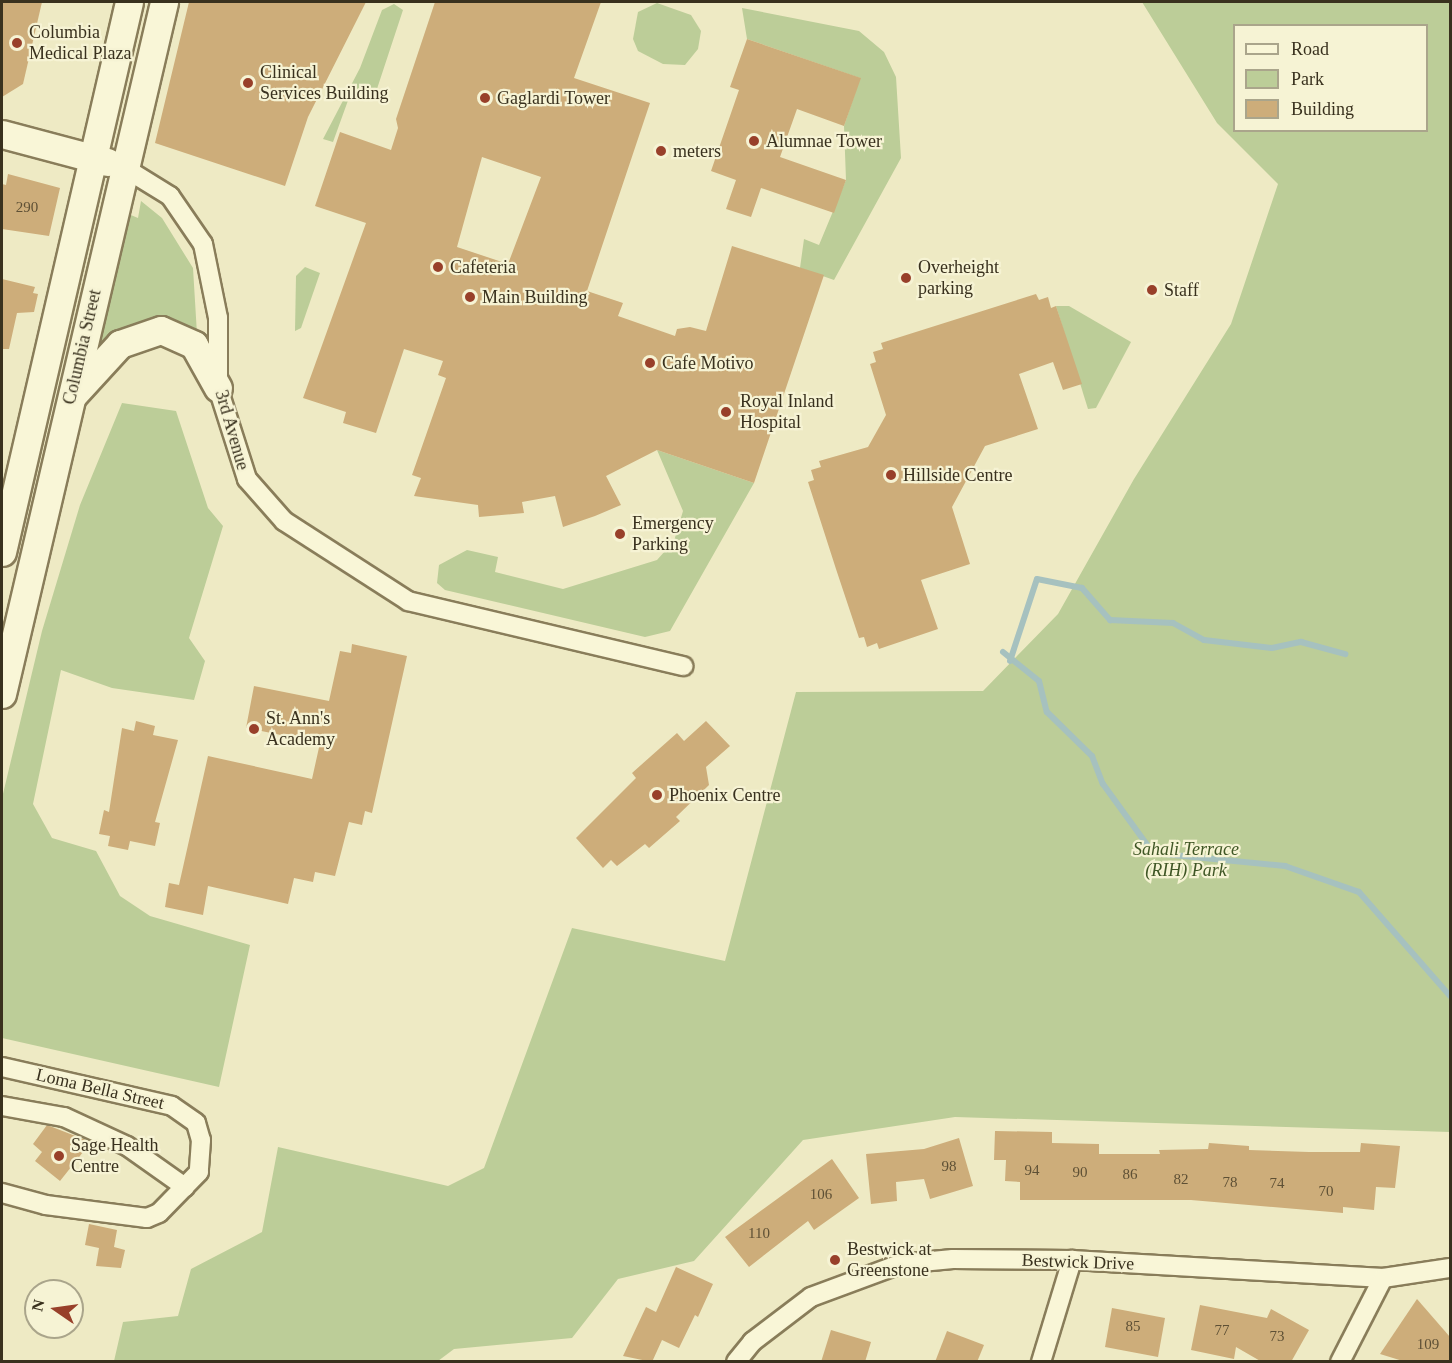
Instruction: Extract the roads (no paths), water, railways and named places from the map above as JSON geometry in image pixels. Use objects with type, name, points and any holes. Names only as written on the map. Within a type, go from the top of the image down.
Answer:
[{"type":"main road","name":"Columbia Street","points":[[2,552],[91,156],[129,2]]},
{"type":"main road","name":"Columbia Street","points":[[2,694],[123,167],[164,2]]},
{"type":"main road","name":"3rd Avenue","points":[[2,134],[91,156],[123,167]]},
{"type":"main road","points":[[70,400],[120,344],[161,330],[194,345],[218,388]]},
{"type":"street","name":"3rd Avenue","points":[[123,167],[170,196],[202,244],[218,318],[218,388],[247,479],[284,521],[408,601],[683,666]]},
{"type":"street","name":"Loma Bella Street","points":[[2,1066],[172,1106],[196,1124],[201,1140],[199,1172],[159,1213],[140,1218],[46,1205],[2,1193]]},
{"type":"street","name":"Loma Bella Street","points":[[2,1106],[64,1117],[127,1146],[185,1187]]},
{"type":"street","name":"Bestwick Drive","points":[[736,1362],[752,1342],[811,1297],[867,1272],[952,1259],[1072,1260],[1383,1278],[1450,1268]]},
{"type":"street","points":[[1041,1362],[1072,1260]]},
{"type":"street","points":[[1340,1362],[1383,1278]]},
{"type":"waterway","points":[[1010,661],[1037,579],[1082,588],[1110,620],[1173,623],[1204,640],[1272,648],[1301,642],[1345,654]]},
{"type":"waterway","points":[[1003,652],[1039,681],[1047,712],[1092,756],[1103,784],[1153,853],[1285,866],[1359,892],[1450,996]]},
{"type":"place","name":"Columbia Medical Plaza","points":[[17,43]]},
{"type":"place","name":"Clinical Services Building","points":[[248,83]]},
{"type":"place","name":"Gaglardi Tower","points":[[485,98]]},
{"type":"place","name":"Alumnae Tower","points":[[754,141]]},
{"type":"place","name":"meters","points":[[661,151]]},
{"type":"place","name":"Cafeteria","points":[[438,267]]},
{"type":"place","name":"Overheight parking","points":[[906,278]]},
{"type":"place","name":"Staff","points":[[1152,290]]},
{"type":"place","name":"Main Building","points":[[470,297]]},
{"type":"place","name":"Cafe Motivo","points":[[650,363]]},
{"type":"place","name":"Royal Inland Hospital","points":[[726,412]]},
{"type":"place","name":"Hillside Centre","points":[[891,475]]},
{"type":"place","name":"Emergency Parking","points":[[620,534]]},
{"type":"place","name":"St. Ann's Academy","points":[[254,729]]},
{"type":"place","name":"Phoenix Centre","points":[[657,795]]},
{"type":"place","name":"Sage Health Centre","points":[[59,1156]]},
{"type":"place","name":"Bestwick at Greenstone","points":[[835,1260]]},
{"type":"park label","name":"Sahali Terrace (RIH) Park","points":[[1186,860]]}]
